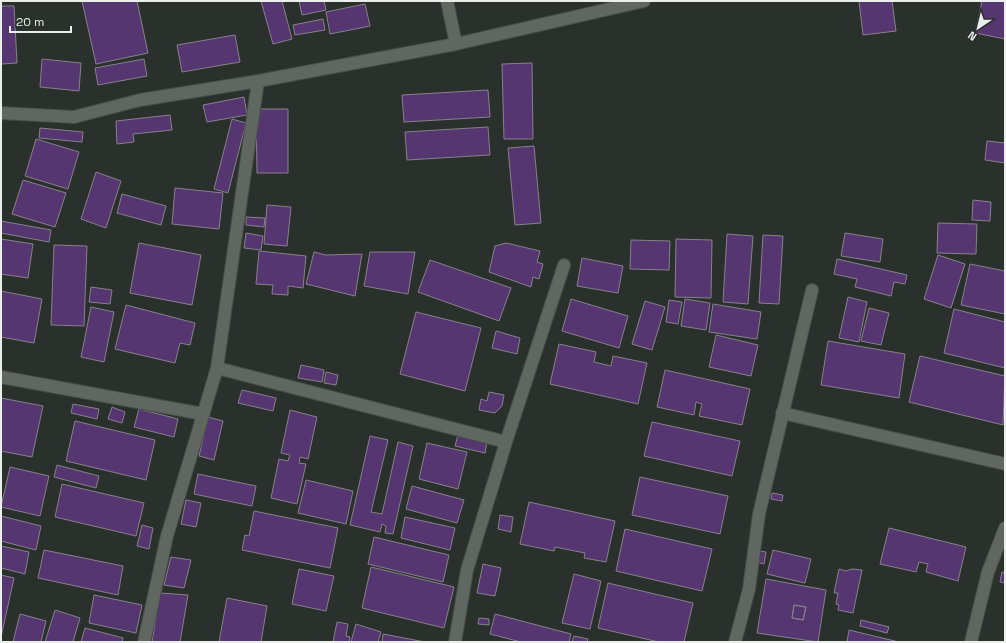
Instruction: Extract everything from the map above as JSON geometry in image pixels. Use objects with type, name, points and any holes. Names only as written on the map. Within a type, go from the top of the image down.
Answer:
[{"type":"street","points":[[447,1],[456,44]]},
{"type":"street","points":[[1,114],[74,117],[140,100],[258,81],[456,44],[644,1]]},
{"type":"street","points":[[144,642],[167,536],[217,368],[258,81]]},
{"type":"street","points":[[454,642],[467,570],[506,442],[564,266]]},
{"type":"street","points":[[735,642],[749,589],[759,514],[812,290]]},
{"type":"street","points":[[217,368],[506,442]]},
{"type":"street","points":[[1,377],[203,414]]},
{"type":"street","points":[[782,413],[1005,464]]},
{"type":"street","points":[[971,642],[988,572],[1005,528]]},
{"type":"building","points":[[82,1],[137,1],[148,53],[96,64]]},
{"type":"building","points":[[261,1],[282,1],[292,39],[273,44]]},
{"type":"building","points":[[299,1],[324,1],[326,10],[302,15]]},
{"type":"building","points":[[859,1],[892,1],[896,31],[863,35]]},
{"type":"building","points":[[982,1],[1005,1],[1005,39],[975,33]]},
{"type":"building","points":[[365,4],[370,26],[330,34],[326,12]]},
{"type":"building","points":[[1,6],[14,6],[17,63],[1,64]]},
{"type":"building","points":[[323,19],[325,30],[295,35],[293,25]]},
{"type":"building","points":[[235,35],[240,62],[182,72],[177,45]]},
{"type":"building","points":[[42,59],[81,63],[79,91],[40,87]]},
{"type":"building","points":[[144,59],[147,76],[98,85],[95,68]]},
{"type":"building","points":[[532,63],[533,139],[504,139],[502,64]]},
{"type":"building","points":[[488,90],[490,117],[404,122],[402,95]]},
{"type":"building","points":[[244,97],[247,115],[207,122],[203,105]]},
{"type":"building","points":[[256,109],[288,109],[288,173],[257,173]]},
{"type":"building","points":[[170,115],[172,130],[133,134],[134,142],[117,144],[116,121]]},
{"type":"building","points":[[232,119],[246,123],[228,193],[214,189]]},
{"type":"building","points":[[488,127],[490,155],[407,160],[405,132]]},
{"type":"building","points":[[40,128],[83,132],[82,142],[39,138]]},
{"type":"building","points":[[36,139],[79,152],[68,189],[25,176]]},
{"type":"building","points":[[987,141],[1005,143],[1005,163],[985,160]]},
{"type":"building","points":[[534,146],[541,223],[515,225],[508,148]]},
{"type":"building","points":[[96,172],[121,181],[106,228],[81,219]]},
{"type":"building","points":[[23,180],[66,193],[55,227],[12,214]]},
{"type":"building","points":[[175,188],[223,193],[219,229],[172,224]]},
{"type":"building","points":[[122,194],[166,206],[161,225],[117,213]]},
{"type":"building","points":[[973,200],[991,202],[990,221],[972,220]]},
{"type":"building","points":[[267,205],[291,207],[287,246],[264,244]]},
{"type":"building","points":[[246,217],[265,218],[264,227],[246,225]]},
{"type":"building","points":[[1,221],[51,230],[49,242],[1,233]]},
{"type":"building","points":[[938,223],[977,224],[976,254],[937,253]]},
{"type":"building","points":[[246,233],[263,236],[261,250],[244,248]]},
{"type":"building","points":[[845,233],[883,239],[880,262],[841,256]]},
{"type":"building","points":[[727,234],[753,236],[748,304],[723,302]]},
{"type":"building","points":[[763,235],[783,236],[779,304],[759,303]]},
{"type":"building","points":[[1,239],[33,244],[28,278],[1,274]]},
{"type":"building","points":[[676,239],[712,240],[711,298],[675,297]]},
{"type":"building","points":[[631,240],[670,241],[669,270],[630,269]]},
{"type":"building","points":[[139,243],[201,255],[192,305],[130,293]]},
{"type":"building","points":[[506,243],[540,251],[537,262],[543,264],[539,279],[533,277],[531,287],[489,272],[495,246]]},
{"type":"building","points":[[54,245],[87,246],[84,326],[51,325]]},
{"type":"building","points":[[259,251],[306,256],[303,288],[288,286],[288,295],[272,294],[273,285],[256,284]]},
{"type":"building","points":[[314,252],[326,255],[362,254],[355,296],[306,284]]},
{"type":"building","points":[[370,252],[415,252],[408,294],[364,286]]},
{"type":"building","points":[[938,255],[965,264],[951,308],[924,299]]},
{"type":"building","points":[[582,258],[623,266],[618,293],[577,286]]},
{"type":"building","points":[[837,259],[907,275],[905,284],[894,282],[891,296],[855,287],[857,279],[834,274]]},
{"type":"building","points":[[430,260],[511,288],[499,321],[418,292]]},
{"type":"building","points":[[970,264],[1005,271],[1005,314],[961,305]]},
{"type":"building","points":[[91,287],[112,290],[110,304],[89,302]]},
{"type":"building","points":[[1,291],[42,299],[34,343],[1,337]]},
{"type":"building","points":[[848,297],[867,302],[859,342],[839,338]]},
{"type":"building","points":[[571,299],[628,316],[619,348],[562,331]]},
{"type":"building","points":[[685,299],[710,303],[706,330],[681,326]]},
{"type":"building","points":[[669,300],[682,302],[678,324],[666,322]]},
{"type":"building","points":[[645,301],[665,307],[652,350],[632,344]]},
{"type":"building","points":[[713,304],[761,312],[757,339],[709,332]]},
{"type":"building","points":[[126,305],[195,323],[190,345],[180,343],[175,363],[115,349]]},
{"type":"building","points":[[91,307],[114,312],[104,362],[81,357]]},
{"type":"building","points":[[869,308],[889,313],[881,345],[861,341]]},
{"type":"building","points":[[954,309],[1005,322],[1005,368],[944,353]]},
{"type":"building","points":[[416,312],[481,328],[465,391],[400,374]]},
{"type":"building","points":[[496,331],[520,338],[517,354],[492,348]]},
{"type":"building","points":[[716,335],[758,345],[751,376],[709,367]]},
{"type":"building","points":[[828,341],[905,354],[899,398],[821,385]]},
{"type":"building","points":[[559,344],[596,352],[594,362],[611,366],[613,356],[647,363],[638,404],[550,384]]},
{"type":"building","points":[[920,356],[1005,376],[1003,425],[909,402]]},
{"type":"building","points":[[301,365],[324,370],[322,382],[298,378]]},
{"type":"building","points":[[665,370],[750,389],[742,425],[699,416],[702,404],[696,402],[694,415],[657,407]]},
{"type":"building","points":[[326,372],[338,375],[336,385],[324,383]]},
{"type":"building","points":[[242,390],[276,398],[273,411],[238,403]]},
{"type":"building","points":[[489,392],[504,395],[502,406],[495,413],[479,410],[481,399],[487,401]]},
{"type":"building","points":[[1,398],[43,406],[32,457],[1,451]]},
{"type":"building","points":[[73,404],[99,409],[97,419],[71,413]]},
{"type":"building","points":[[112,407],[125,412],[122,423],[108,419]]},
{"type":"building","points":[[139,409],[178,419],[174,437],[134,427]]},
{"type":"building","points":[[290,410],[317,417],[308,459],[300,457],[299,463],[306,464],[297,504],[271,498],[279,459],[288,461],[290,455],[281,453]]},
{"type":"building","points":[[208,417],[223,421],[214,460],[199,456]]},
{"type":"building","points":[[75,421],[155,440],[146,480],[66,461]]},
{"type":"building","points":[[652,422],[740,441],[732,476],[644,456]]},
{"type":"building","points":[[458,435],[487,442],[485,453],[455,446]]},
{"type":"building","points":[[370,436],[388,440],[371,512],[382,514],[398,442],[413,446],[393,534],[385,533],[386,526],[382,524],[380,532],[350,525]]},
{"type":"building","points":[[427,443],[467,452],[458,489],[419,479]]},
{"type":"building","points":[[57,465],[99,476],[96,488],[54,477]]},
{"type":"building","points":[[10,467],[49,476],[40,516],[1,507]]},
{"type":"building","points":[[198,474],[256,486],[252,506],[194,494]]},
{"type":"building","points":[[640,477],[728,496],[720,534],[632,515]]},
{"type":"building","points":[[306,480],[353,491],[346,524],[298,513]]},
{"type":"building","points":[[62,484],[144,503],[136,536],[55,517]]},
{"type":"building","points":[[412,486],[464,500],[457,523],[406,509]]},
{"type":"building","points":[[772,493],[783,495],[782,501],[771,499]]},
{"type":"building","points":[[186,500],[201,503],[196,527],[181,524]]},
{"type":"building","points":[[529,502],[615,521],[606,562],[584,558],[585,553],[555,547],[554,551],[520,544]]},
{"type":"building","points":[[254,511],[338,528],[330,568],[242,550],[245,535],[249,536]]},
{"type":"building","points":[[500,515],[513,517],[511,532],[498,529]]},
{"type":"building","points":[[1,516],[41,526],[36,550],[1,541]]},
{"type":"building","points":[[405,517],[455,528],[450,550],[401,538]]},
{"type":"building","points":[[142,525],[153,528],[149,549],[137,546]]},
{"type":"building","points":[[889,528],[966,547],[958,581],[926,572],[928,564],[919,562],[916,572],[880,564]]},
{"type":"building","points":[[625,529],[712,549],[702,591],[616,571]]},
{"type":"building","points":[[374,537],[449,555],[443,582],[368,564]]},
{"type":"building","points":[[1,546],[29,552],[25,574],[1,568]]},
{"type":"building","points":[[44,550],[123,566],[118,595],[38,578]]},
{"type":"building","points":[[773,550],[811,559],[805,583],[767,574]]},
{"type":"building","points":[[759,551],[766,552],[764,564],[757,562]]},
{"type":"building","points":[[171,557],[191,560],[184,588],[164,585]]},
{"type":"building","points":[[483,564],[501,568],[495,596],[477,593]]},
{"type":"building","points":[[371,567],[454,587],[444,628],[362,608]]},
{"type":"building","points":[[299,569],[334,576],[326,611],[292,604]]},
{"type":"building","points":[[839,569],[846,571],[852,569],[862,570],[853,613],[838,610],[839,605],[836,604],[838,593],[834,593]]},
{"type":"building","points":[[1002,572],[1005,573],[1005,583],[1000,582]]},
{"type":"building","points":[[574,574],[601,581],[590,629],[562,623]]},
{"type":"building","points":[[1,575],[14,578],[1,637]]},
{"type":"building","points":[[766,579],[826,590],[818,642],[757,633]],"holes":[[[794,605],[806,607],[803,620],[792,618]]]},
{"type":"building","points":[[608,583],[693,603],[684,642],[659,642],[598,628]]},
{"type":"building","points":[[160,593],[188,595],[180,642],[152,642]]},
{"type":"building","points":[[94,595],[142,605],[136,633],[89,623]]},
{"type":"building","points":[[227,598],[267,606],[261,642],[219,642]]},
{"type":"building","points":[[794,605],[806,607],[803,620],[792,618]]},
{"type":"building","points":[[55,610],[80,618],[73,642],[45,642]]},
{"type":"building","points":[[20,614],[46,621],[41,642],[13,642]]},
{"type":"building","points":[[495,614],[571,634],[569,642],[521,642],[490,634]]},
{"type":"building","points":[[479,618],[489,619],[489,625],[478,624]]},
{"type":"building","points":[[861,620],[889,627],[887,633],[860,626]]},
{"type":"building","points":[[337,622],[348,624],[346,636],[350,637],[349,642],[333,642]]},
{"type":"building","points":[[356,624],[381,632],[378,642],[351,642]]},
{"type":"building","points":[[85,628],[123,638],[122,642],[81,642]]},
{"type":"building","points":[[849,630],[899,642],[847,642]]},
{"type":"building","points":[[383,634],[425,642],[382,642]]},
{"type":"building","points":[[574,636],[588,639],[587,642],[572,642]]}]
